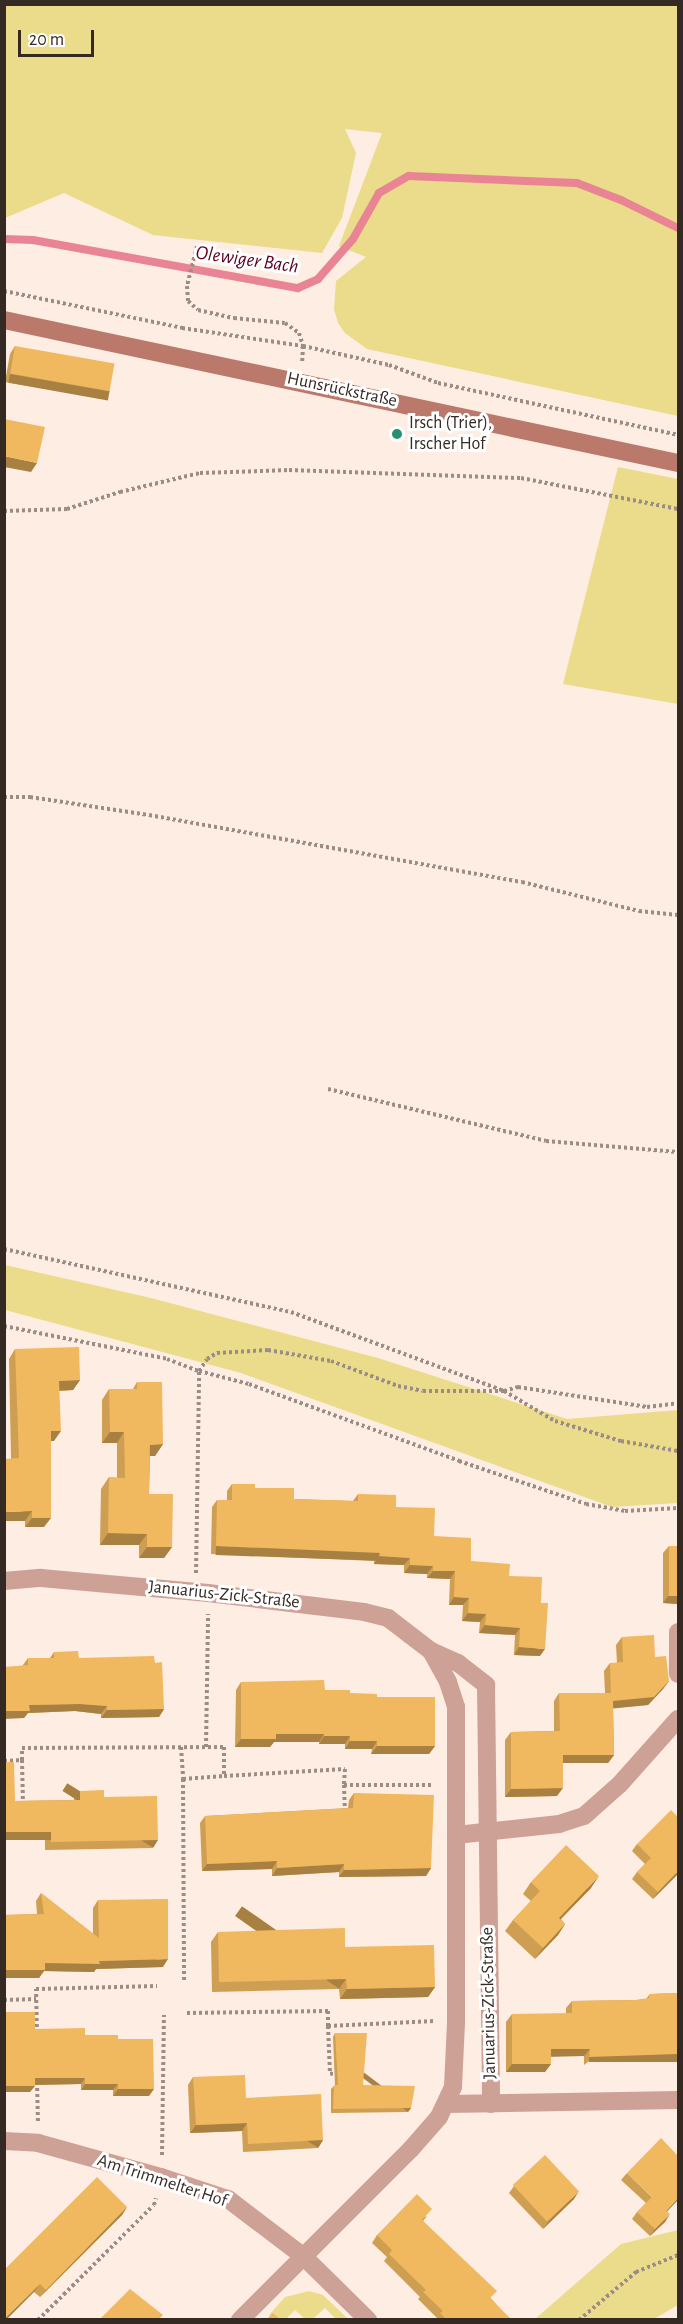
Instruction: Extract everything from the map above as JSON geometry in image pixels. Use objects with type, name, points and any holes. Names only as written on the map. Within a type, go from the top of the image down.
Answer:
[{"type":"main road","name":"Hunsrückstraße","points":[[4,320],[678,463]]},
{"type":"street","name":"Januarius-Zick-Straße","points":[[4,1581],[41,1578],[202,1592],[364,1612],[388,1618],[431,1651],[458,1663],[486,1685],[491,2104]]},
{"type":"street","points":[[678,1632],[678,1674]]},
{"type":"street","name":"Januarius-Zick-Straße","points":[[304,2257],[440,2117],[453,2087],[456,2023],[456,1707],[448,1682],[431,1651]]},
{"type":"street","points":[[456,1835],[559,1824],[584,1816],[620,1785],[678,1719]]},
{"type":"street","name":"Januarius-Zick-Straße","points":[[447,2104],[678,2100]]},
{"type":"street","name":"Am Trimmelter Hof","points":[[4,2141],[38,2143],[162,2177],[228,2199],[304,2257],[368,2319]]},
{"type":"street","points":[[240,2319],[304,2257]]},
{"type":"path","points":[[196,246],[187,286],[188,301],[198,310],[234,318],[285,323],[299,333],[303,346],[299,382]]},
{"type":"path","points":[[4,291],[182,328],[303,346],[389,365],[413,376],[438,382],[678,435]]},
{"type":"path","points":[[4,511],[67,509],[120,492],[200,473],[290,470],[521,477],[678,509]]},
{"type":"path","points":[[4,797],[30,797],[149,815],[522,882],[639,911],[678,915]]},
{"type":"path","points":[[328,1089],[546,1141],[678,1152]]},
{"type":"path","points":[[4,1249],[291,1312],[504,1391],[555,1421],[621,1441],[678,1451]]},
{"type":"path","points":[[4,1326],[167,1359],[199,1371],[249,1384],[459,1461],[586,1504],[625,1511],[678,1508]]},
{"type":"path","points":[[206,1747],[199,1371],[217,1353],[268,1350],[331,1361],[398,1386],[423,1391],[504,1391],[518,1387],[647,1407],[678,1404]]},
{"type":"path","points":[[181,1747],[184,1980]]},
{"type":"path","points":[[23,1806],[22,1748],[224,1747],[224,1776]]},
{"type":"path","points":[[4,1761],[22,1760]]},
{"type":"path","points":[[183,1779],[345,1769],[345,1817]]},
{"type":"path","points":[[344,1785],[457,1785]]},
{"type":"path","points":[[37,2035],[36,1989],[157,1986]]},
{"type":"path","points":[[4,2000],[36,1999]]},
{"type":"path","points":[[188,2013],[328,2011],[330,2074],[340,2071]]},
{"type":"path","points":[[38,2319],[154,2205],[162,2177],[164,2015]]},
{"type":"path","points":[[328,2026],[438,2021],[456,2023]]},
{"type":"path","points":[[37,2071],[38,2143]]},
{"type":"path","points":[[579,2319],[636,2272],[678,2255]]},
{"type":"shaded area","points":[[5,4],[678,5],[678,416],[367,349],[345,333],[338,323],[334,309],[336,281],[366,257],[339,246],[382,133],[345,129],[356,153],[342,218],[322,253],[153,235],[64,193],[5,218]]},
{"type":"shaded area","points":[[618,467],[678,479],[678,704],[563,684]]},
{"type":"shaded area","points":[[5,1265],[151,1298],[378,1358],[567,1419],[678,1410],[678,1503],[612,1507],[241,1373],[5,1310]]},
{"type":"shaded area","points":[[678,2230],[678,2305],[654,2319],[535,2319],[621,2244]]},
{"type":"shaded area","points":[[309,2291],[323,2295],[348,2319],[336,2319],[325,2308],[313,2319],[305,2319],[295,2310],[286,2319],[273,2319],[269,2315],[285,2297]]},
{"type":"building","points":[[15,346],[114,364],[110,391],[10,374]]},
{"type":"building","points":[[4,419],[45,427],[37,463],[4,456]]},
{"type":"building","points":[[79,1347],[80,1380],[59,1381],[61,1431],[51,1431],[51,1518],[32,1518],[32,1511],[4,1512],[4,1459],[19,1458],[15,1349]]},
{"type":"building","points":[[137,1382],[162,1382],[163,1444],[150,1445],[149,1494],[173,1494],[172,1547],[147,1547],[147,1534],[108,1533],[109,1477],[125,1478],[124,1432],[110,1432],[109,1389],[137,1389]]},
{"type":"building","points":[[232,1484],[255,1484],[255,1488],[294,1488],[294,1499],[358,1501],[358,1494],[396,1495],[396,1507],[435,1508],[434,1536],[471,1538],[471,1561],[510,1564],[509,1576],[542,1577],[541,1603],[548,1603],[545,1649],[519,1647],[520,1628],[485,1625],[486,1614],[468,1613],[469,1598],[454,1597],[455,1571],[433,1571],[433,1566],[410,1565],[410,1558],[379,1556],[380,1553],[216,1546],[217,1500],[232,1500]]},
{"type":"building","points":[[669,1546],[678,1546],[678,1596],[669,1596]]},
{"type":"building","points":[[654,1635],[655,1657],[666,1656],[669,1681],[654,1697],[613,1701],[614,1755],[563,1755],[563,1788],[511,1789],[511,1732],[560,1731],[559,1693],[611,1693],[610,1663],[623,1662],[622,1637]]},
{"type":"building","points":[[78,1651],[79,1658],[154,1656],[155,1663],[162,1662],[164,1709],[107,1710],[107,1706],[80,1704],[29,1705],[30,1711],[4,1711],[4,1667],[28,1665],[28,1658],[54,1658],[54,1652]]},
{"type":"building","points":[[324,1680],[325,1690],[350,1690],[350,1693],[377,1694],[377,1697],[435,1697],[435,1746],[377,1746],[377,1741],[350,1741],[350,1736],[324,1736],[324,1734],[276,1734],[276,1739],[241,1739],[241,1682]]},
{"type":"building","points":[[4,1762],[14,1762],[15,1801],[80,1800],[80,1791],[104,1790],[104,1797],[157,1796],[158,1840],[51,1842],[51,1832],[4,1832]]},
{"type":"building","points":[[354,1793],[434,1795],[431,1868],[344,1870],[344,1864],[277,1868],[277,1861],[207,1864],[205,1816],[353,1808]]},
{"type":"building","points":[[671,1810],[678,1817],[678,1871],[658,1892],[637,1872],[651,1858],[637,1844]]},
{"type":"building","points":[[566,1845],[599,1876],[559,1918],[565,1924],[543,1948],[513,1920],[540,1891],[531,1882]]},
{"type":"building","points":[[41,1893],[99,1938],[98,1900],[168,1899],[168,1959],[99,1961],[100,1964],[45,1963],[45,1970],[4,1970],[4,1915],[44,1914]]},
{"type":"building","points":[[345,1928],[345,1947],[434,1945],[435,1987],[347,1989],[346,1979],[219,1982],[218,1932]]},
{"type":"building","points":[[678,1993],[678,2054],[589,2057],[590,2049],[551,2049],[551,2064],[512,2064],[512,2014],[572,2013],[572,2001],[636,2000],[649,1998],[650,1994]]},
{"type":"building","points":[[4,2012],[35,2012],[35,2029],[85,2028],[85,2035],[118,2035],[118,2039],[153,2039],[154,2089],[118,2089],[118,2084],[85,2084],[85,2078],[35,2078],[35,2086],[4,2086]]},
{"type":"building","points":[[335,2033],[367,2033],[363,2085],[415,2086],[411,2108],[333,2109],[334,2085],[338,2085]]},
{"type":"building","points":[[245,2075],[246,2098],[321,2094],[323,2140],[248,2144],[247,2123],[196,2125],[193,2077]]},
{"type":"building","points":[[661,2138],[678,2156],[678,2198],[666,2211],[670,2214],[655,2229],[637,2212],[652,2197],[627,2173]]},
{"type":"building","points":[[545,2155],[579,2192],[547,2222],[513,2185]]},
{"type":"building","points":[[97,2177],[127,2207],[46,2290],[40,2284],[4,2319],[4,2270]]},
{"type":"building","points":[[417,2194],[432,2209],[422,2220],[497,2291],[490,2298],[510,2318],[446,2319],[440,2313],[443,2311],[423,2292],[426,2290],[389,2254],[392,2250],[377,2235]]},
{"type":"building","points":[[130,2289],[163,2315],[159,2319],[100,2319]]},
{"type":"building","points":[[273,2313],[280,2319],[267,2319]]},
{"type":"waterway","name":"Olewiger Bach","points":[[4,239],[33,240],[298,288],[318,279],[353,239],[379,193],[409,176],[577,183],[621,200],[678,228]]},
{"type":"place","name":"Irsch (Trier), Irscher Hof","points":[[397,434]]}]
